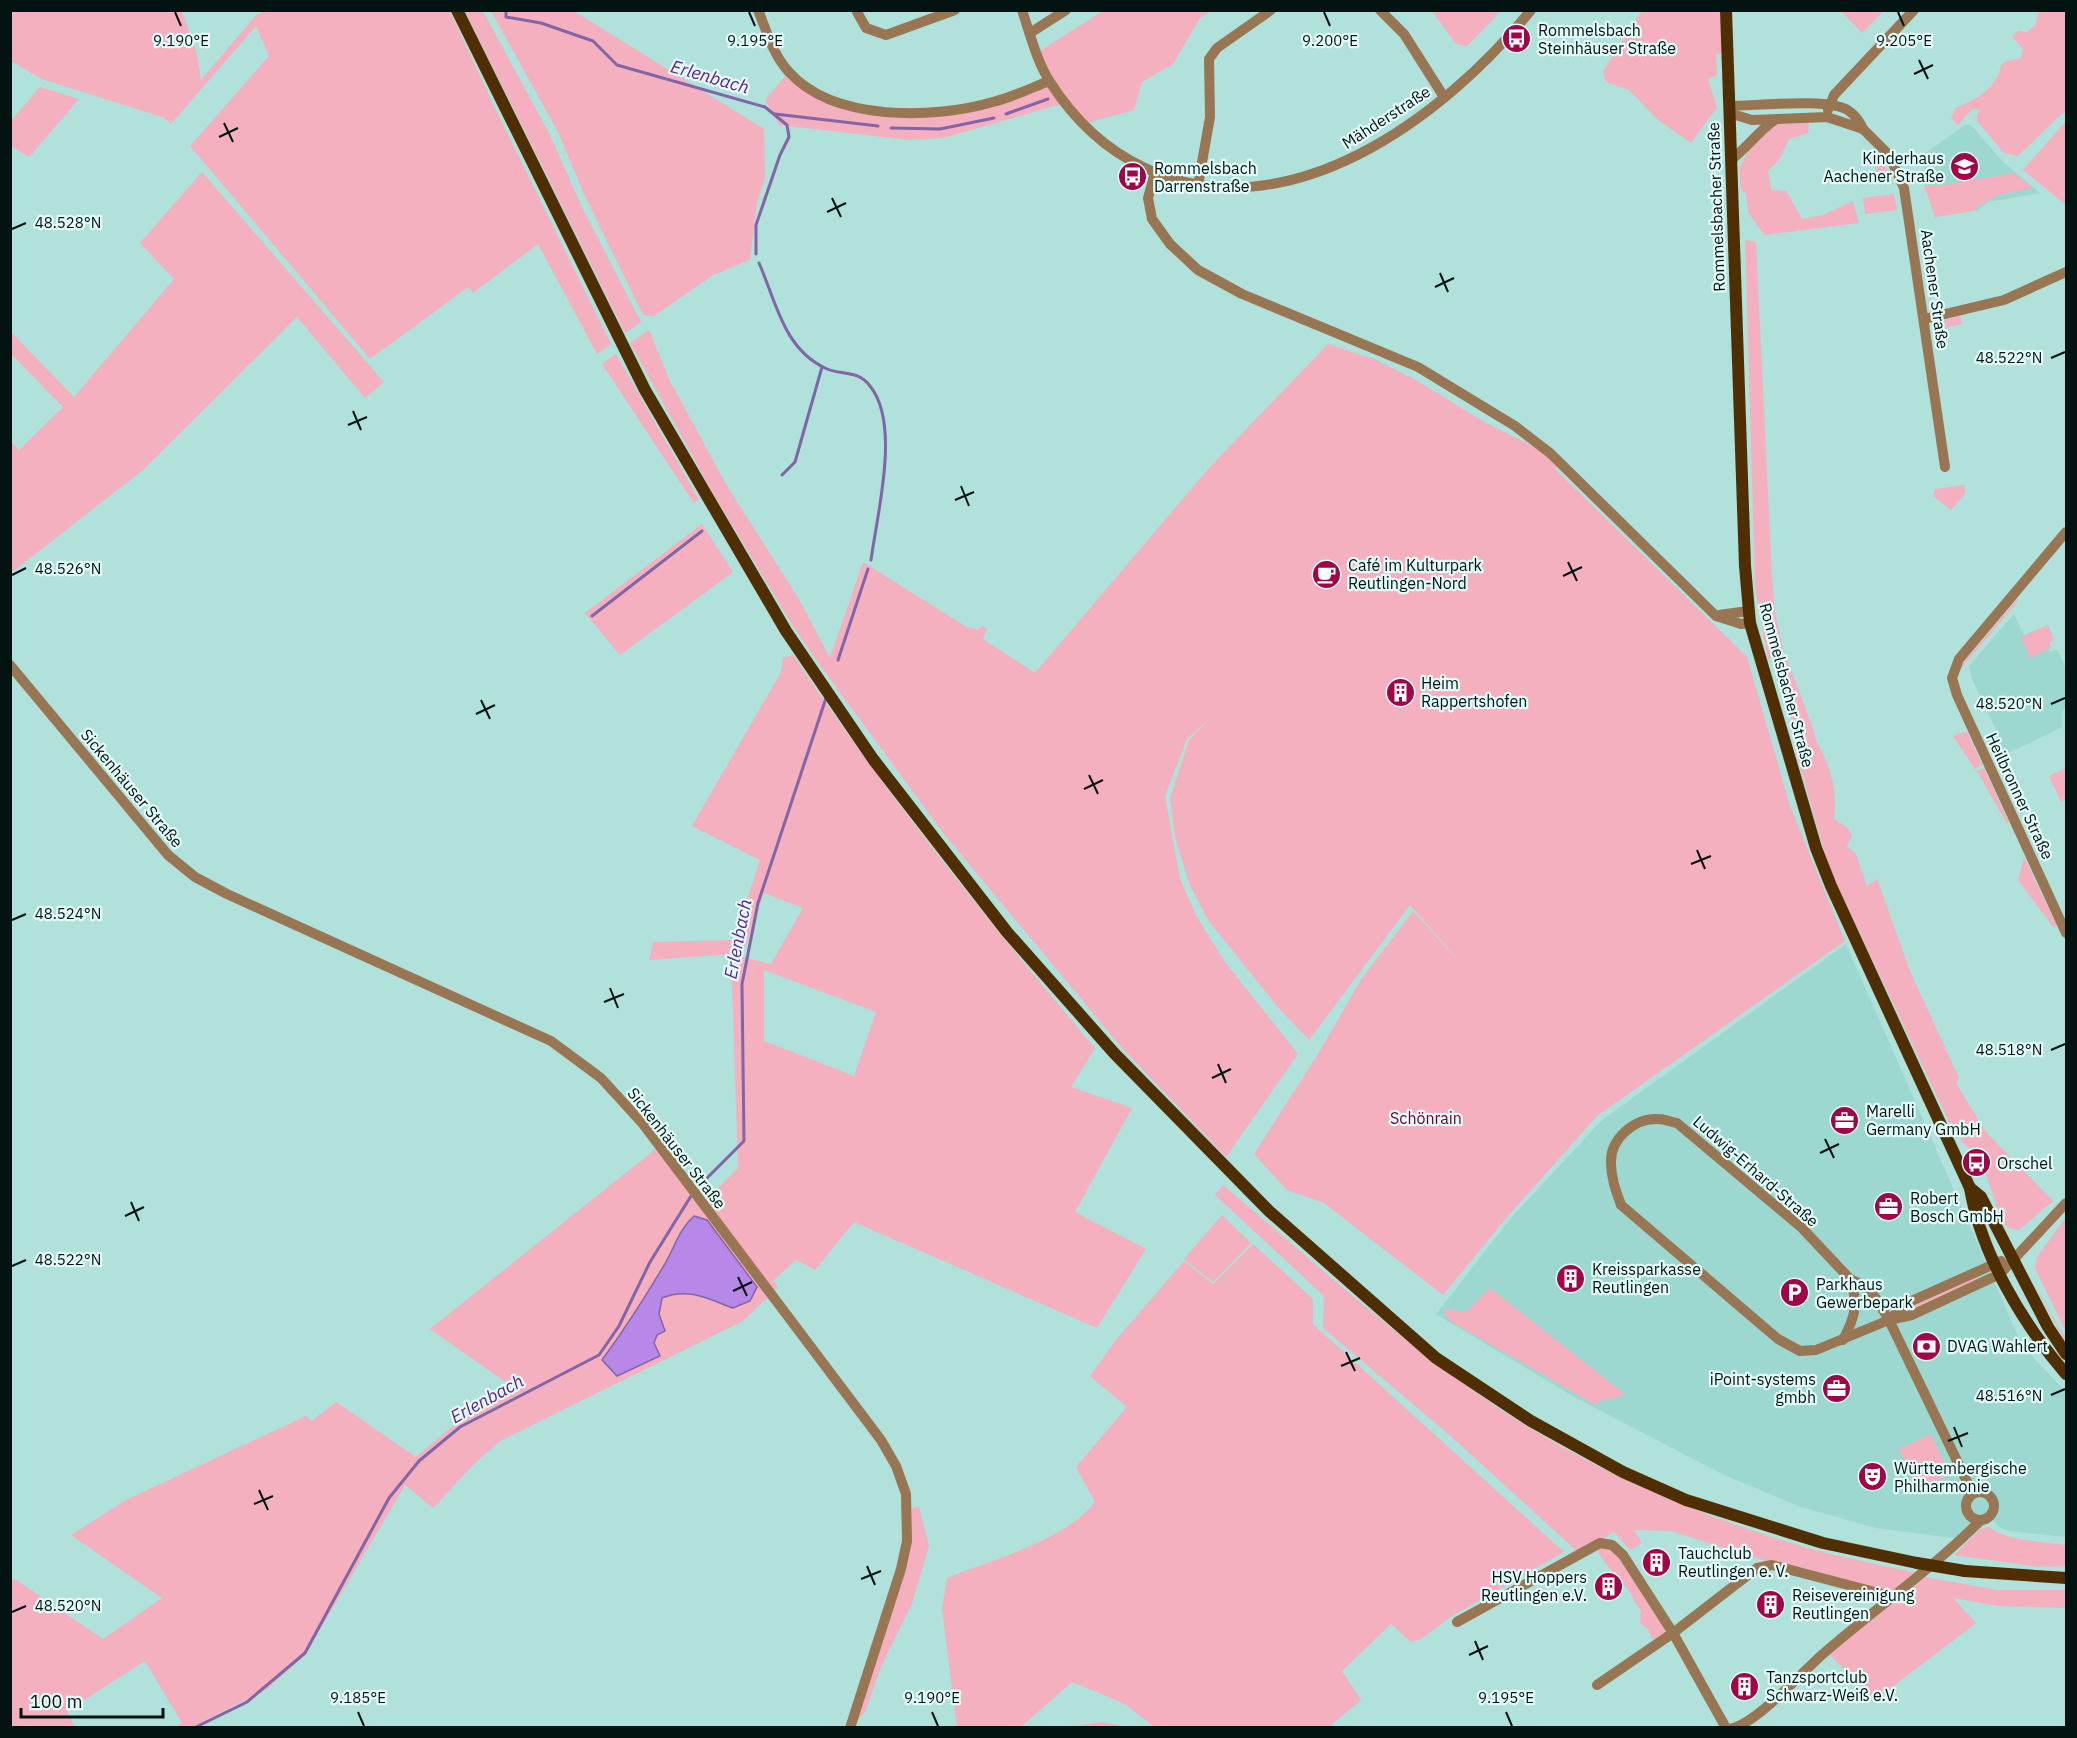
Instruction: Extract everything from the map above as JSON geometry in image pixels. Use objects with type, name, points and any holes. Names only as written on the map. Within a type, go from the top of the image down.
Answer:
[{"type":"main road","points":[[457,10],[645,390],[786,631],[873,759],[1007,932],[1114,1053],[1269,1211],[1436,1358],[1531,1420],[1623,1472],[1686,1500],[1823,1543],[1965,1571],[2067,1578]]},
{"type":"main road","name":"Rommelsbacher Straße","points":[[1726,10],[1749,617],[1802,806],[1823,867],[1970,1188],[1977,1217],[1998,1268],[2031,1327],[2067,1374]]},
{"type":"main road","name":"Rommelsbacher Straße","points":[[1970,1188],[1981,1197],[2048,1327],[2067,1354]]},
{"type":"street","points":[[758,10],[771,43],[789,72],[810,90],[843,105],[904,112],[951,111],[993,102],[1049,81]]},
{"type":"street","points":[[856,10],[866,28],[886,35],[955,10]]},
{"type":"street","name":"Mähderstraße","points":[[1022,10],[1049,81],[1096,136],[1127,159],[1155,173],[1198,185],[1228,188],[1267,185],[1322,171],[1371,148],[1444,98],[1495,51],[1531,10]]},
{"type":"street","points":[[1030,33],[1066,10]]},
{"type":"street","points":[[1198,185],[1210,117],[1209,59],[1217,48],[1270,10]]},
{"type":"street","points":[[1380,10],[1404,34],[1444,98]]},
{"type":"street","points":[[1729,109],[1752,120],[1827,117],[1834,95],[1914,10]]},
{"type":"street","points":[[1729,109],[1830,104]]},
{"type":"street","name":"Aachener Straße","points":[[1830,104],[1849,110],[1858,119],[1863,129],[1889,155],[1902,182],[1909,214],[1945,467]]},
{"type":"street","name":"Aachener Straße","points":[[1827,117],[1863,129]]},
{"type":"street","points":[[1731,160],[1742,152],[1754,136],[1776,119]]},
{"type":"street","points":[[1155,173],[1148,198],[1152,219],[1170,243],[1198,270],[1242,294],[1418,367],[1515,426],[1550,453],[1716,616],[1749,617]]},
{"type":"street","points":[[1924,319],[2004,300],[2067,272]]},
{"type":"street","name":"Heilbronner Straße","points":[[2067,532],[1959,659],[1952,678],[1957,695],[2067,933]]},
{"type":"street","name":"Sickenhäuser Straße","points":[[10,665],[168,855],[181,867],[228,894],[551,1041],[601,1078],[643,1124],[881,1440],[902,1479],[909,1509],[905,1555],[850,1728]]},
{"type":"street","name":"Ludwig-Erhard-Straße","points":[[1889,1320],[1875,1297],[1863,1285],[1850,1279],[1802,1228],[1677,1123],[1658,1119],[1643,1122],[1628,1129],[1614,1144],[1610,1161],[1612,1180],[1621,1205],[1702,1275],[1790,1346],[1800,1351],[1816,1350],[1889,1320],[1907,1303],[1998,1268],[2013,1258]]},
{"type":"street","points":[[2013,1258],[2024,1250],[2067,1203]]},
{"type":"street","points":[[1843,1340],[1856,1316],[1856,1294],[1850,1279]]},
{"type":"street","points":[[1889,1320],[1973,1494]]},
{"type":"street","points":[[1733,1728],[1755,1716],[1826,1652],[1951,1550],[1981,1520],[1988,1518],[1995,1505],[1990,1495],[1984,1492],[1973,1494],[1966,1506],[1972,1517],[1981,1520]]},
{"type":"street","points":[[1457,1622],[1600,1543],[1612,1545],[1623,1555],[1673,1633],[1726,1728]]},
{"type":"street","points":[[1597,1685],[1673,1633],[1757,1568],[1772,1565],[1894,1597]]},
{"type":"shaded area","name":"Kinderhaus Aachener Straße","points":[[1966,124],[1972,126],[2001,160],[2040,193],[1988,202],[1978,210],[1935,217],[1922,176],[1926,174],[1920,157]]},
{"type":"shaded area","points":[[2014,614],[2024,635],[2048,625],[2054,640],[2049,643],[2049,650],[2050,652],[2057,649],[2066,669],[2066,707],[2062,711],[2063,727],[1995,759],[1984,736],[1996,730],[1972,679],[1969,666]]},
{"type":"shaded area","points":[[1846,944],[2018,1336],[2033,1357],[2066,1392],[2066,1537],[2009,1531],[1999,1527],[1993,1520],[1985,1519],[1961,1539],[1876,1528],[1801,1507],[1724,1475],[1576,1398],[1436,1314],[1511,1218],[1602,1120]]},
{"type":"shaded area","points":[[694,1216],[707,1220],[757,1287],[750,1301],[733,1308],[689,1294],[662,1298],[659,1314],[665,1331],[657,1335],[654,1343],[660,1356],[617,1376],[602,1360],[649,1291],[684,1227]]},
{"type":"green space","points":[[11,10],[182,11],[197,54],[201,80],[256,15],[266,11],[450,11],[611,344],[597,354],[538,244],[473,293],[468,287],[370,359],[190,146],[269,56],[256,26],[171,124],[165,118],[42,79],[11,61]]},
{"type":"green space","points":[[2042,10],[2066,11],[2066,110],[2018,156],[2004,153],[1977,121],[1977,114],[1981,110],[1972,109],[1958,125],[1951,118],[1955,108],[1988,89],[2004,62],[2021,58],[2023,49],[2012,36],[2018,31],[2027,32],[2035,25],[2039,12]]},
{"type":"green space","points":[[465,11],[483,11],[550,135],[582,207],[641,322],[625,333]]},
{"type":"green space","points":[[491,11],[574,11],[764,129],[765,178],[757,202],[750,260],[713,275],[654,316],[643,315],[584,194],[558,132]]},
{"type":"green space","points":[[1103,11],[1211,11],[1200,18],[1173,64],[1142,82],[1134,110],[1083,124],[1065,103],[943,138],[910,140],[779,125],[765,100],[789,72],[843,105],[951,111],[1049,81],[1038,52]]},
{"type":"green space","points":[[1432,11],[1501,11],[1467,46],[1456,44]]},
{"type":"green space","points":[[1642,11],[1726,11],[1728,53],[1716,54],[1717,75],[1708,79],[1717,107],[1691,143],[1657,119],[1629,90],[1606,82],[1603,71]]},
{"type":"green space","points":[[1841,11],[1884,11],[1862,33]]},
{"type":"green space","points":[[40,87],[79,99],[29,157],[11,146],[11,121]]},
{"type":"green space","points":[[2066,121],[2066,205],[2023,170]]},
{"type":"green space","points":[[1809,123],[1808,133],[1789,139],[1779,160],[1768,171],[1771,190],[1786,191],[1802,219],[1823,215],[1853,201],[1859,223],[1764,235],[1748,212],[1746,193],[1741,191],[1739,168],[1756,138],[1767,128],[1779,124]]},
{"type":"green space","points":[[1873,150],[1890,173],[1876,173]]},
{"type":"green space","points":[[202,172],[384,382],[365,398],[297,317],[143,470],[11,573],[11,442],[19,450],[63,407],[11,354],[11,332],[74,397],[174,279],[140,243]]},
{"type":"green space","points":[[2014,173],[2033,188],[1998,195],[1975,208],[1978,210],[1935,217],[1924,185],[1944,185]]},
{"type":"green space","points":[[1894,194],[1897,210],[1865,214],[1863,198]]},
{"type":"green space","points":[[1745,240],[1756,242],[1772,577],[1775,612],[1783,650],[1768,659],[1755,587]]},
{"type":"green space","points":[[1960,315],[1962,324],[1945,328],[1944,320]]},
{"type":"green space","name":"Schönrain","points":[[649,330],[670,381],[727,486],[799,599],[830,658],[863,562],[965,626],[977,630],[983,626],[987,629],[983,639],[1035,673],[1209,468],[1328,344],[1376,360],[1416,380],[1486,423],[1549,454],[1560,465],[1555,469],[1747,657],[1790,806],[1845,941],[1597,1116],[1507,1217],[1443,1295],[1324,1203],[1287,1190],[1254,1154],[1318,1054],[1362,978],[1413,911],[1465,968],[1410,905],[1309,1040],[1277,1006],[1208,920],[1189,883],[1175,837],[1170,798],[1189,740],[1210,718],[1187,739],[1165,796],[1180,879],[1197,917],[1225,962],[1298,1054],[1226,1157],[1122,1048],[944,834],[822,668],[793,626],[714,495],[630,343]]},
{"type":"green space","points":[[616,354],[699,500],[694,503],[602,364]]},
{"type":"green space","points":[[1965,485],[1965,494],[1951,510],[1933,496],[1935,489]]},
{"type":"green space","points":[[702,524],[733,572],[620,655],[585,613]]},
{"type":"green space","points":[[2017,599],[2018,601],[1958,672],[1963,663]]},
{"type":"green space","points":[[2048,625],[2054,640],[2049,643],[2051,648],[2030,658],[2021,637]]},
{"type":"green space","points":[[793,655],[938,856],[1095,1048],[1071,1087],[1132,1108],[1075,1212],[1146,1249],[1097,1328],[854,1222],[815,1270],[796,1260],[773,1281],[778,1287],[743,1321],[500,1441],[474,1464],[433,1508],[405,1485],[305,1655],[267,1689],[193,1727],[174,1727],[182,1723],[145,1661],[67,1711],[75,1727],[11,1727],[10,1581],[15,1579],[103,1639],[162,1598],[71,1535],[126,1500],[306,1416],[312,1421],[336,1402],[416,1457],[463,1417],[517,1390],[430,1329],[657,1148],[700,1206],[738,1168],[731,954],[649,960],[653,942],[734,940],[760,860],[692,826],[781,672],[783,658]],"holes":[[[764,893],[803,908],[771,964],[742,957]],[[764,970],[876,1012],[854,1076],[764,1041]]]},
{"type":"green space","points":[[1786,657],[1816,741],[1828,765],[1835,796],[1834,819],[1848,828],[1852,836],[1847,847],[1855,852],[1867,886],[1877,879],[1910,971],[1959,1078],[1956,1083],[1986,1132],[2053,1201],[2019,1230],[2009,1228],[2002,1222],[1979,1154],[1961,1142],[1961,1135],[1952,1128],[1829,868],[1794,746],[1797,736],[1778,673],[1778,663]]},
{"type":"green space","points":[[1967,731],[1982,765],[1975,769],[1953,736]]},
{"type":"green space","points":[[1984,768],[2009,823],[2007,824],[1977,771]]},
{"type":"green space","points":[[2066,768],[2066,800],[2061,802],[2049,776]]},
{"type":"green space","points":[[2024,857],[2057,926],[2054,928],[2018,880]]},
{"type":"green space","points":[[1223,1185],[1409,1342],[1487,1400],[1562,1447],[1667,1498],[1740,1527],[1815,1550],[1921,1574],[1894,1596],[1772,1563],[1671,1531],[1634,1530],[1642,1543],[1630,1550],[1614,1532],[1579,1553],[1454,1439],[1323,1328],[1324,1296],[1215,1195]]},
{"type":"green space","points":[[1222,1215],[1251,1243],[1213,1282],[1184,1259]]},
{"type":"green space","points":[[2066,1217],[2066,1332],[2035,1268],[2037,1257]]},
{"type":"green space","points":[[1253,1244],[1313,1299],[1313,1324],[1564,1552],[1452,1616],[1421,1639],[1411,1642],[1391,1624],[1342,1671],[1361,1700],[1329,1727],[1155,1727],[1123,1703],[1072,1682],[1021,1727],[957,1727],[942,1609],[947,1578],[1027,1548],[1047,1538],[1082,1515],[1095,1502],[1076,1467],[1127,1407],[1090,1376],[1115,1341],[1184,1261],[1213,1284]]},
{"type":"green space","points":[[1977,1276],[1978,1279],[1912,1310],[1911,1307]]},
{"type":"green space","points":[[2032,1281],[2066,1339],[2066,1343]]},
{"type":"green space","points":[[1490,1288],[1625,1394],[1602,1400],[1595,1405],[1452,1322],[1445,1315],[1445,1309],[1466,1312]]},
{"type":"green space","points":[[1931,1434],[1950,1475],[1918,1490],[1899,1449]]},
{"type":"green space","points":[[919,1507],[929,1546],[912,1603],[881,1667],[865,1712],[852,1727],[902,1569],[909,1509]]},
{"type":"green space","points":[[1990,1527],[1996,1532],[2015,1538],[2066,1545],[2066,1566],[2039,1567],[1954,1555],[1982,1528]]},
{"type":"green space","points":[[1600,1548],[1610,1548],[1620,1556],[1670,1632],[1653,1640],[1648,1629],[1640,1623],[1641,1610],[1598,1551]]},
{"type":"green space","points":[[1925,1577],[1997,1590],[2066,1590],[2066,1608],[1998,1606],[1953,1598],[1976,1623],[1875,1700],[1829,1654]]},
{"type":"green space","points":[[1102,1722],[1127,1727],[1073,1727],[1076,1726]]},
{"type":"waterway","name":"Erlenbach","points":[[506,10],[506,17],[541,23],[593,41],[617,65],[765,107],[787,125],[789,137],[780,155],[756,225],[756,254]]},
{"type":"waterway","points":[[1006,114],[1048,99]]},
{"type":"waterway","points":[[775,114],[878,126]]},
{"type":"waterway","points":[[891,128],[940,129],[994,118]]},
{"type":"waterway","name":"Erlenbach","points":[[759,263],[776,308],[790,336],[799,348],[825,368],[860,377],[870,386],[879,402],[886,446],[871,560]]},
{"type":"waterway","points":[[782,475],[795,462],[822,367]]},
{"type":"waterway","points":[[592,616],[702,531]]},
{"type":"waterway","name":"Erlenbach","points":[[838,660],[868,569]]},
{"type":"waterway","name":"Erlenbach","points":[[706,1179],[744,1141],[742,984],[758,903],[826,698]]},
{"type":"waterway","name":"Erlenbach","points":[[194,1728],[247,1702],[305,1653],[389,1498],[419,1461],[460,1427],[599,1355],[619,1326],[650,1262],[691,1196]]},
{"type":"place","name":"Rommelsbach Steinhäuser Straße","points":[[1517,39]]},
{"type":"place","name":"Kinderhaus Aachener Straße","points":[[1965,167]]},
{"type":"place","name":"Rommelsbach Darrenstraße","points":[[1133,177]]},
{"type":"place","name":"Café im Kulturpark Reutlingen-Nord","points":[[1327,574]]},
{"type":"place","name":"Heim Rappertshofen","points":[[1400,692]]},
{"type":"place","name":"Marelli Germany GmbH","points":[[1845,1120]]},
{"type":"place","name":"Orschel","points":[[1976,1163]]},
{"type":"place","name":"Robert Bosch GmbH","points":[[1889,1207]]},
{"type":"place","name":"Kreissparkasse Reutlingen","points":[[1571,1278]]},
{"type":"place","name":"Parkhaus Gewerbepark","points":[[1795,1293]]},
{"type":"place","name":"DVAG Wahlert","points":[[1926,1346]]},
{"type":"place","name":"iPoint-systems gmbh","points":[[1837,1388]]},
{"type":"place","name":"Württembergische Philharmonie","points":[[1873,1477]]},
{"type":"place","name":"Tauchclub Reutlingen e. V.","points":[[1657,1562]]},
{"type":"place","name":"HSV Hoppers Reutlingen e.V.","points":[[1608,1586]]},
{"type":"place","name":"Reisevereinigung Reutlingen","points":[[1771,1604]]},
{"type":"place","name":"Tanzsportclub Schwarz-Weiß e.V.","points":[[1745,1686]]}]
